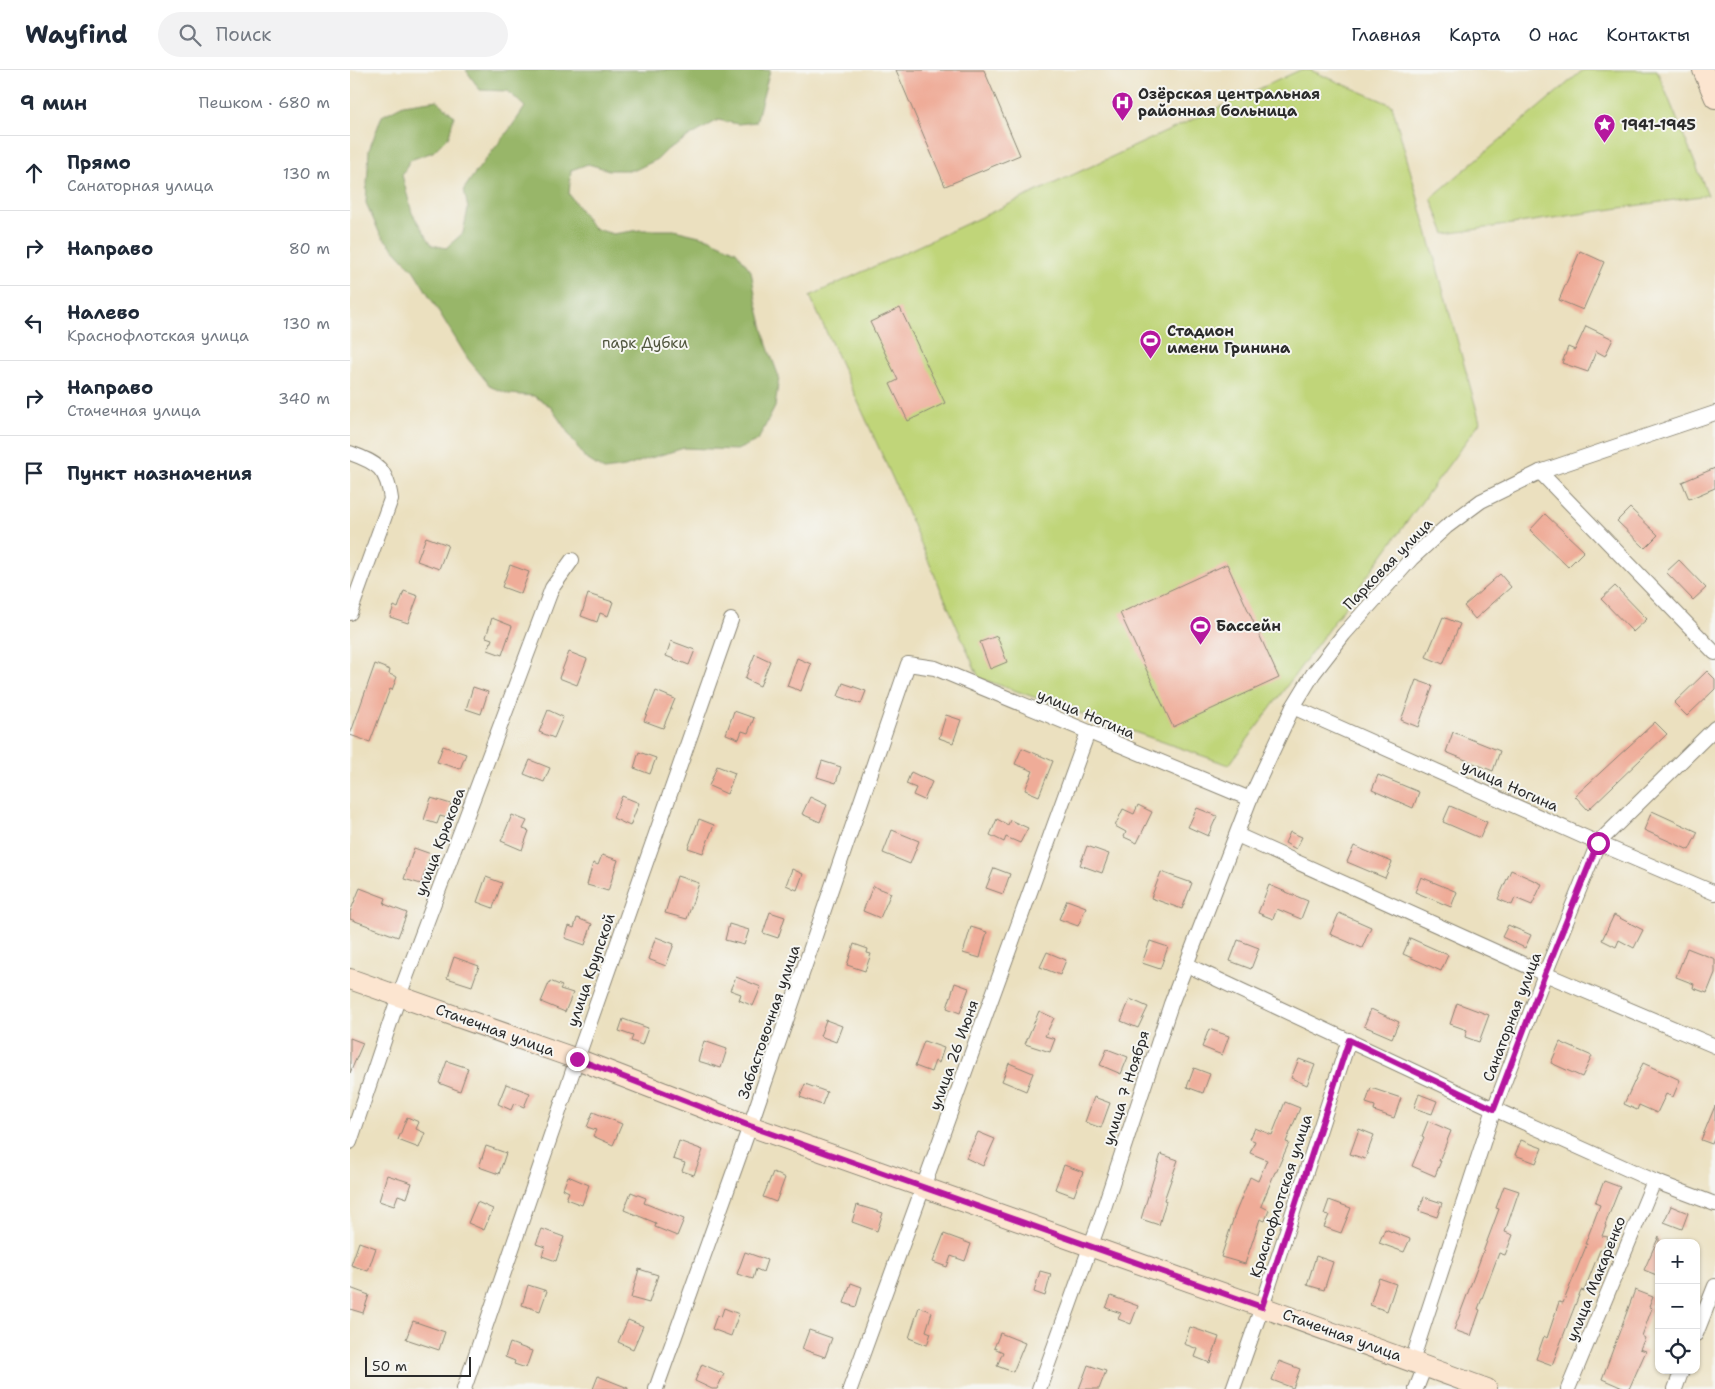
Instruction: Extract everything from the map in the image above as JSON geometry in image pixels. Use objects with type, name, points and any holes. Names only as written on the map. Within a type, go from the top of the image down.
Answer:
[{"type":"street","points":[[1704,70],[1715,98]]},
{"type":"street","name":"Парковая улица","points":[[1250,799],[1293,706],[1313,674],[1344,634],[1412,558],[1446,527],[1481,502],[1540,472],[1715,413]]},
{"type":"street","points":[[350,453],[366,459],[381,469],[389,481],[391,499],[350,613]]},
{"type":"street","points":[[1540,472],[1715,653]]},
{"type":"street","name":"улица Крюкова","points":[[350,1142],[399,996],[552,588],[572,560]]},
{"type":"street","name":"улица Крупской","points":[[464,1389],[731,620]]},
{"type":"street","name":"улица Ногина","points":[[908,664],[935,668],[1250,799]]},
{"type":"street","name":"Забастовочная улица","points":[[656,1389],[750,1126],[908,664]]},
{"type":"street","name":"улица Ногина","points":[[1293,706],[1598,843],[1715,893]]},
{"type":"street","name":"Санаторная улица","points":[[1416,1389],[1419,1363],[1494,1109],[1545,974],[1598,843],[1715,728]]},
{"type":"street","name":"улица 26 Июня","points":[[850,1389],[1088,732]]},
{"type":"street","name":"улица 7 Ноября","points":[[1039,1389],[1091,1246],[1171,1004],[1250,799]]},
{"type":"street","points":[[1237,835],[1545,974],[1715,1046]]},
{"type":"street","points":[[1187,965],[1494,1109],[1654,1180],[1715,1204]]},
{"type":"street","name":"Стачечная улица","points":[[350,979],[577,1059],[750,1126],[923,1186],[1487,1389]]},
{"type":"street","name":"Краснофлотская улица","points":[[1233,1389],[1262,1307],[1349,1040]]},
{"type":"street","name":"улица Макаренко","points":[[1568,1389],[1654,1180]]},
{"type":"street","points":[[1698,1329],[1715,1286]]},
{"type":"street","points":[[1675,1389],[1681,1374]]},
{"type":"green space","name":"парк Дубки","points":[[466,70],[770,70],[756,122],[738,124],[718,120],[668,149],[658,159],[635,170],[609,170],[588,164],[571,170],[569,194],[593,228],[613,234],[640,230],[674,230],[708,238],[736,251],[751,271],[767,345],[779,377],[775,407],[758,440],[737,450],[684,448],[625,467],[604,470],[585,458],[550,406],[534,396],[509,394],[491,387],[468,359],[414,271],[380,234],[366,203],[369,150],[382,116],[403,105],[437,100],[454,116],[449,136],[433,152],[410,160],[402,175],[412,213],[432,245],[446,248],[463,233],[468,209],[464,189],[525,107],[508,91],[480,90]]},
{"type":"green space","name":"Стадион имени Гринина","points":[[1300,70],[1310,70],[1392,105],[1480,422],[1229,765],[979,678],[893,479],[810,296]]},
{"type":"green space","points":[[1583,70],[1657,70],[1708,195],[1445,234],[1431,198]]},
{"type":"building","points":[[896,70],[984,70],[1020,155],[945,186]]},
{"type":"building","points":[[1580,251],[1604,262],[1583,310],[1559,300]]},
{"type":"building","points":[[900,308],[945,403],[908,421],[890,384],[898,380],[870,322]]},
{"type":"building","points":[[1586,326],[1613,339],[1605,356],[1596,351],[1588,372],[1562,363],[1568,347],[1575,350]]},
{"type":"building","points":[[1715,468],[1715,488],[1689,499],[1682,482]]},
{"type":"building","points":[[1630,508],[1658,535],[1645,548],[1617,521]]},
{"type":"building","points":[[1545,514],[1584,551],[1568,567],[1530,530]]},
{"type":"building","points":[[426,537],[448,545],[439,569],[417,561]]},
{"type":"building","points":[[1679,560],[1706,588],[1693,600],[1666,572]]},
{"type":"building","name":"Бассейн","points":[[1227,564],[1279,678],[1173,727],[1120,613]]},
{"type":"building","points":[[510,565],[529,572],[521,594],[502,587]]},
{"type":"building","points":[[1500,574],[1511,587],[1475,619],[1464,606]]},
{"type":"building","points":[[1615,586],[1647,619],[1633,632],[1601,599]]},
{"type":"building","points":[[404,591],[418,596],[408,623],[390,617],[394,606],[398,608]]},
{"type":"building","points":[[588,594],[613,602],[608,616],[600,613],[597,622],[581,616]]},
{"type":"building","points":[[1443,617],[1460,624],[1443,664],[1426,657]]},
{"type":"building","points":[[492,618],[512,626],[502,655],[488,650],[492,639],[486,637]]},
{"type":"building","points":[[997,636],[1007,662],[990,669],[980,642]]},
{"type":"building","points":[[671,641],[695,650],[689,665],[666,656]]},
{"type":"building","points":[[569,652],[587,659],[577,685],[559,678]]},
{"type":"building","points":[[755,654],[770,661],[760,686],[745,679]]},
{"type":"building","points":[[797,658],[811,664],[801,691],[787,686]]},
{"type":"building","points":[[375,664],[390,670],[389,674],[397,677],[392,690],[390,689],[370,742],[350,735]]},
{"type":"building","points":[[1707,671],[1715,679],[1715,689],[1687,716],[1674,703]]},
{"type":"building","points":[[1416,680],[1433,686],[1418,727],[1401,720]]},
{"type":"building","points":[[843,683],[866,691],[861,704],[838,696]]},
{"type":"building","points":[[473,687],[488,692],[481,714],[466,709]]},
{"type":"building","points":[[656,691],[675,699],[663,728],[644,721]]},
{"type":"building","points":[[548,710],[563,717],[554,738],[539,732]]},
{"type":"building","points":[[734,711],[754,718],[748,733],[742,731],[739,739],[726,734]]},
{"type":"building","points":[[946,715],[961,720],[953,743],[939,738]]},
{"type":"building","points":[[1655,722],[1667,734],[1588,810],[1575,796]]},
{"type":"building","points":[[1453,732],[1500,751],[1493,771],[1446,752]]},
{"type":"building","points":[[443,746],[466,754],[460,769],[437,762]]},
{"type":"building","points":[[1022,748],[1053,761],[1039,796],[1025,790],[1033,771],[1015,764]]},
{"type":"building","points":[[639,752],[656,758],[650,774],[634,768]]},
{"type":"building","points":[[530,760],[550,768],[544,782],[524,774]]},
{"type":"building","points":[[822,761],[841,767],[836,783],[817,777]]},
{"type":"building","points":[[717,766],[735,773],[727,794],[709,786]]},
{"type":"building","points":[[911,772],[932,782],[924,800],[913,795],[916,788],[906,784]]},
{"type":"building","points":[[1378,775],[1419,792],[1413,808],[1372,790]]},
{"type":"building","points":[[622,796],[639,803],[630,826],[613,818]]},
{"type":"building","points":[[810,797],[827,805],[820,822],[802,814]]},
{"type":"building","points":[[431,798],[451,804],[447,818],[440,816],[437,824],[424,820]]},
{"type":"building","points":[[1138,805],[1152,812],[1137,843],[1124,837],[1126,832],[1115,826],[1123,809],[1134,814]]},
{"type":"building","points":[[1450,806],[1487,822],[1480,838],[1443,822]]},
{"type":"building","points":[[1197,808],[1217,816],[1208,836],[1188,827]]},
{"type":"building","points":[[1652,811],[1698,832],[1689,850],[1644,830]]},
{"type":"building","points":[[512,815],[527,821],[523,829],[529,831],[522,850],[501,841]]},
{"type":"building","points":[[699,819],[714,825],[703,853],[688,848]]},
{"type":"building","points":[[997,819],[1008,825],[1010,820],[1028,828],[1020,843],[1006,837],[1004,842],[990,835]]},
{"type":"building","points":[[892,830],[919,841],[910,864],[883,853]]},
{"type":"building","points":[[1290,832],[1302,837],[1296,849],[1285,843]]},
{"type":"building","points":[[1087,846],[1109,854],[1102,873],[1080,865]]},
{"type":"building","points":[[1354,846],[1392,862],[1385,878],[1347,862]]},
{"type":"building","points":[[414,848],[431,854],[421,884],[404,879]]},
{"type":"building","points":[[602,855],[618,860],[608,891],[587,885],[593,863],[598,865]]},
{"type":"building","points":[[994,868],[1010,874],[1003,894],[986,888]]},
{"type":"building","points":[[792,869],[803,874],[797,890],[786,885]]},
{"type":"building","points":[[1511,870],[1542,884],[1532,905],[1515,898],[1512,905],[1498,899]]},
{"type":"building","points":[[1161,872],[1192,883],[1182,909],[1151,898]]},
{"type":"building","points":[[677,876],[699,883],[687,919],[665,913]]},
{"type":"building","points":[[486,877],[502,883],[493,908],[477,902]]},
{"type":"building","points":[[1421,877],[1457,892],[1451,907],[1415,892]]},
{"type":"building","points":[[1269,885],[1308,901],[1301,919],[1277,909],[1273,919],[1258,913]]},
{"type":"building","points":[[873,886],[891,893],[880,918],[863,911]]},
{"type":"building","points":[[360,888],[386,898],[384,904],[407,913],[398,937],[350,919],[350,912]]},
{"type":"building","points":[[1067,900],[1086,907],[1078,926],[1059,919]]},
{"type":"building","points":[[770,912],[785,917],[778,938],[763,933]]},
{"type":"building","points":[[1339,913],[1371,927],[1362,948],[1330,934]]},
{"type":"building","points":[[1614,915],[1643,930],[1634,948],[1619,940],[1616,947],[1602,940]]},
{"type":"building","points":[[577,918],[592,924],[585,945],[565,938],[569,926],[574,928]]},
{"type":"building","points":[[729,924],[749,930],[744,945],[725,940]]},
{"type":"building","points":[[1508,925],[1531,935],[1525,948],[1502,937]]},
{"type":"building","points":[[971,927],[987,932],[980,958],[963,953]]},
{"type":"building","points":[[656,937],[674,944],[666,966],[648,959]]},
{"type":"building","points":[[1410,938],[1448,955],[1441,971],[1403,954]]},
{"type":"building","points":[[1238,940],[1259,948],[1251,969],[1230,961]]},
{"type":"building","points":[[1150,941],[1168,947],[1160,969],[1142,963]]},
{"type":"building","points":[[854,944],[868,949],[867,953],[871,954],[865,971],[847,965]]},
{"type":"building","points":[[1687,948],[1715,959],[1715,973],[1707,993],[1693,988],[1694,984],[1676,977]]},
{"type":"building","points":[[1047,952],[1066,960],[1060,975],[1040,967]]},
{"type":"building","points":[[454,957],[479,966],[472,986],[447,978]]},
{"type":"building","points":[[736,977],[761,987],[753,1006],[739,1000],[741,994],[730,990]]},
{"type":"building","points":[[550,981],[562,986],[560,989],[573,993],[565,1012],[541,1002]]},
{"type":"building","points":[[955,983],[969,988],[960,1013],[947,1008]]},
{"type":"building","points":[[1130,999],[1148,1007],[1138,1028],[1121,1021]]},
{"type":"building","points":[[1457,1003],[1489,1015],[1479,1042],[1465,1037],[1467,1030],[1450,1024]]},
{"type":"building","points":[[1371,1009],[1399,1022],[1392,1038],[1364,1026]]},
{"type":"building","points":[[1039,1011],[1054,1018],[1045,1036],[1055,1039],[1050,1052],[1025,1044]]},
{"type":"building","points":[[623,1019],[648,1028],[642,1045],[631,1041],[633,1036],[619,1031]]},
{"type":"building","points":[[826,1020],[842,1026],[836,1042],[820,1036]]},
{"type":"building","points":[[1209,1029],[1229,1036],[1222,1055],[1202,1047]]},
{"type":"building","points":[[350,1038],[363,1043],[350,1073]]},
{"type":"building","points":[[704,1041],[727,1049],[721,1068],[698,1061]]},
{"type":"building","points":[[924,1041],[944,1048],[939,1063],[935,1061],[931,1072],[915,1066]]},
{"type":"building","points":[[1560,1042],[1592,1056],[1582,1077],[1551,1063]]},
{"type":"building","points":[[1107,1049],[1128,1057],[1121,1074],[1100,1065]]},
{"type":"building","points":[[1299,1059],[1315,1065],[1307,1085],[1291,1078]]},
{"type":"building","points":[[447,1061],[468,1068],[460,1091],[439,1083]]},
{"type":"building","points":[[1009,1063],[1033,1073],[1026,1091],[1002,1081]]},
{"type":"building","points":[[1643,1063],[1680,1080],[1673,1097],[1666,1094],[1657,1113],[1639,1105],[1637,1110],[1624,1104]]},
{"type":"building","points":[[1194,1068],[1210,1074],[1203,1093],[1187,1087]]},
{"type":"building","points":[[506,1084],[530,1093],[524,1107],[514,1103],[511,1110],[498,1104]]},
{"type":"building","points":[[805,1084],[827,1092],[822,1105],[800,1097]]},
{"type":"building","points":[[1371,1088],[1401,1098],[1394,1118],[1374,1111],[1375,1106],[1366,1103]]},
{"type":"building","points":[[1419,1094],[1437,1101],[1432,1114],[1414,1108]]},
{"type":"building","points":[[1094,1097],[1110,1103],[1101,1128],[1085,1122]]},
{"type":"building","points":[[1285,1102],[1300,1108],[1286,1142],[1289,1143],[1261,1206],[1269,1210],[1265,1221],[1260,1219],[1245,1264],[1221,1257],[1250,1177],[1258,1181],[1267,1160],[1250,1153],[1255,1141],[1250,1139],[1255,1128],[1272,1135]]},
{"type":"building","points":[[1715,1106],[1715,1136],[1712,1144],[1701,1140]]},
{"type":"building","points":[[593,1112],[622,1124],[613,1145],[593,1136],[596,1130],[587,1127]]},
{"type":"building","points":[[407,1117],[419,1122],[416,1129],[425,1133],[419,1148],[398,1140]]},
{"type":"building","points":[[1428,1121],[1451,1131],[1435,1176],[1412,1166],[1424,1137],[1422,1136]]},
{"type":"building","points":[[1359,1129],[1374,1135],[1365,1159],[1350,1154]]},
{"type":"building","points":[[978,1132],[995,1139],[983,1166],[966,1158]]},
{"type":"building","points":[[1521,1140],[1542,1148],[1536,1163],[1515,1155]]},
{"type":"building","points":[[679,1141],[703,1150],[694,1175],[682,1171],[685,1163],[673,1159]]},
{"type":"building","points":[[486,1146],[506,1153],[499,1174],[479,1167]]},
{"type":"building","points":[[1161,1154],[1178,1160],[1164,1200],[1166,1201],[1159,1225],[1141,1219]]},
{"type":"building","points":[[1064,1165],[1083,1172],[1074,1196],[1055,1189]]},
{"type":"building","points":[[773,1172],[785,1178],[776,1202],[763,1197]]},
{"type":"building","points":[[387,1175],[412,1183],[407,1198],[398,1195],[394,1206],[379,1201]]},
{"type":"building","points":[[568,1176],[589,1185],[582,1205],[566,1199],[569,1192],[563,1189]]},
{"type":"building","points":[[1604,1181],[1620,1187],[1602,1236],[1608,1237],[1603,1250],[1600,1250],[1584,1291],[1581,1290],[1552,1365],[1536,1359],[1544,1336],[1547,1338],[1559,1302],[1563,1303],[1587,1244],[1585,1244],[1600,1205],[1595,1203]]},
{"type":"building","points":[[1504,1186],[1519,1191],[1505,1232],[1513,1235],[1505,1255],[1499,1253],[1478,1309],[1480,1310],[1471,1336],[1454,1330],[1499,1209],[1496,1208]]},
{"type":"building","points":[[631,1192],[646,1198],[644,1203],[684,1219],[677,1236],[655,1227],[656,1223],[624,1210]]},
{"type":"building","points":[[1424,1197],[1442,1203],[1437,1217],[1419,1211]]},
{"type":"building","points":[[1329,1200],[1351,1208],[1341,1233],[1324,1227],[1329,1215],[1324,1214]]},
{"type":"building","points":[[477,1202],[493,1209],[484,1230],[468,1223]]},
{"type":"building","points":[[857,1205],[883,1213],[877,1231],[852,1222]]},
{"type":"building","points":[[1671,1206],[1688,1213],[1682,1229],[1664,1222]]},
{"type":"building","points":[[542,1229],[564,1237],[556,1261],[542,1256],[545,1247],[536,1244]]},
{"type":"building","points":[[1385,1229],[1410,1239],[1404,1252],[1379,1243]]},
{"type":"building","points":[[944,1234],[971,1244],[965,1261],[951,1256],[947,1267],[933,1262]]},
{"type":"building","points":[[359,1242],[376,1248],[368,1271],[351,1265]]},
{"type":"building","points":[[1655,1245],[1655,1274],[1644,1270]]},
{"type":"building","points":[[745,1252],[767,1260],[763,1272],[756,1269],[753,1279],[737,1274]]},
{"type":"building","points":[[1316,1256],[1333,1262],[1324,1290],[1307,1285]]},
{"type":"building","points":[[639,1269],[658,1275],[649,1303],[631,1298]]},
{"type":"building","points":[[1040,1271],[1051,1274],[1045,1296],[1034,1292]]},
{"type":"building","points":[[1379,1278],[1396,1284],[1387,1311],[1370,1305]]},
{"type":"building","points":[[851,1283],[862,1287],[856,1307],[844,1303]]},
{"type":"building","points":[[528,1285],[547,1291],[540,1311],[522,1305]]},
{"type":"building","points":[[350,1288],[369,1295],[363,1313],[350,1309]]},
{"type":"building","points":[[1635,1290],[1653,1297],[1649,1307],[1652,1308],[1642,1336],[1645,1338],[1640,1349],[1646,1351],[1629,1389],[1625,1389],[1602,1379]]},
{"type":"building","points":[[1111,1296],[1138,1306],[1131,1324],[1118,1319],[1121,1313],[1106,1308]]},
{"type":"building","points":[[919,1307],[932,1312],[926,1331],[931,1333],[927,1345],[909,1338]]},
{"type":"building","points":[[724,1308],[739,1314],[731,1336],[712,1329],[717,1315],[721,1317]]},
{"type":"building","points":[[628,1320],[643,1326],[633,1349],[618,1342]]},
{"type":"building","points":[[413,1321],[445,1332],[439,1350],[406,1339]]},
{"type":"building","points":[[1190,1327],[1219,1337],[1210,1363],[1195,1357],[1198,1349],[1184,1344]]},
{"type":"building","points":[[809,1330],[832,1338],[825,1357],[802,1349]]},
{"type":"building","points":[[1000,1333],[1025,1343],[1013,1372],[997,1366],[1003,1352],[994,1348]]},
{"type":"building","points":[[510,1343],[532,1351],[526,1368],[514,1364],[515,1361],[505,1357]]},
{"type":"building","points":[[1279,1361],[1300,1369],[1293,1388],[1272,1380]]},
{"type":"building","points":[[702,1364],[724,1374],[717,1389],[712,1389],[695,1381]]},
{"type":"building","points":[[1088,1365],[1106,1371],[1099,1389],[1079,1389]]},
{"type":"building","points":[[598,1376],[628,1388],[628,1389],[593,1389]]},
{"type":"place","name":"Озёрская центральная районная больница","points":[[1122,122]]},
{"type":"place","name":"1941-1945","points":[[1605,144]]},
{"type":"place","name":"Стадион имени Гринина","points":[[1151,359]]},
{"type":"place","name":"Бассейн","points":[[1200,645]]},
{"type":"route","points":[[577,1059],[750,1126],[1262,1307],[1349,1040],[1494,1109],[1545,974],[1598,843]]}]
